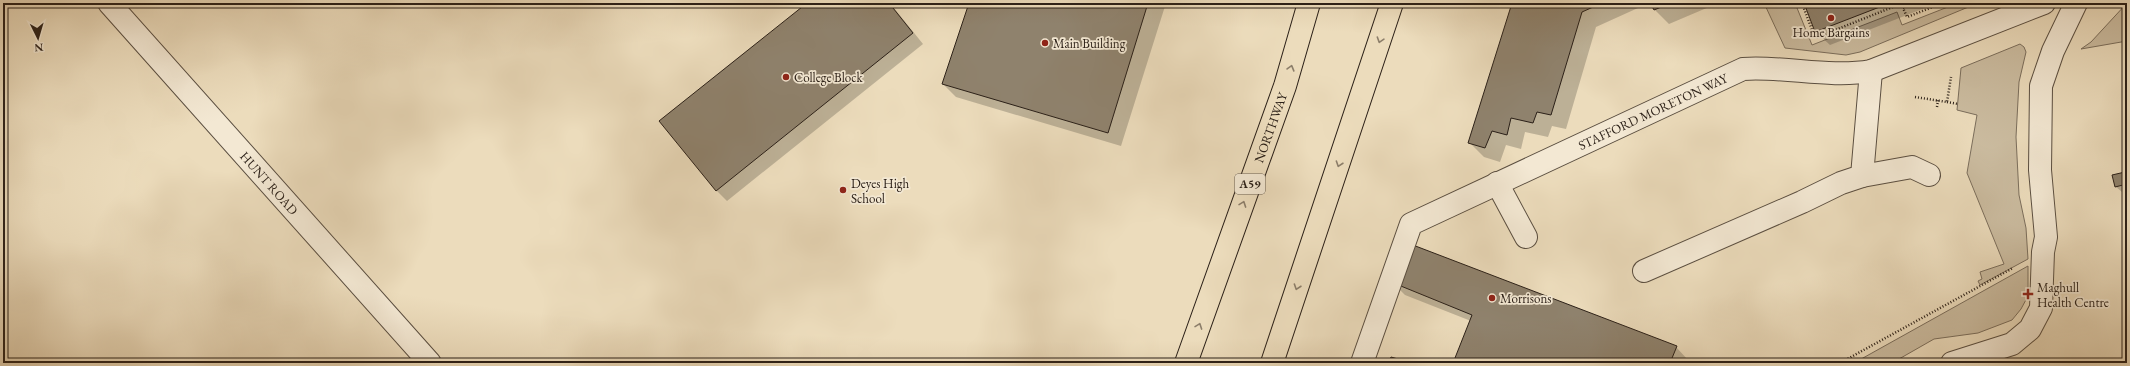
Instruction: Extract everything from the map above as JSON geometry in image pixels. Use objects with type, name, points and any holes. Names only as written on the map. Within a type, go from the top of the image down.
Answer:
[{"type":"highway","name":"NORTHWAY","points":[[1186,363],[1285,86],[1310,3]]},
{"type":"highway","points":[[1272,363],[1392,3]]},
{"type":"street","name":"HUNT ROAD","points":[[109,3],[430,363]]},
{"type":"street","name":"STAFFORD MORETON WAY","points":[[1362,363],[1411,224],[1743,70],[1765,68],[1850,74],[1871,71],[2044,3]]},
{"type":"street","points":[[1952,363],[2012,344],[2030,329],[2041,308],[2043,252],[2046,237],[2040,170],[2041,86],[2053,51],[2076,3]]},
{"type":"street","points":[[1862,176],[1871,71]]},
{"type":"street","points":[[1644,271],[1841,183],[1862,176],[1912,167],[1929,175]]},
{"type":"street","points":[[1498,183],[1526,237]]},
{"type":"path","points":[[1802,3],[1815,38],[1903,3]]},
{"type":"path","points":[[1916,3],[1903,8],[1907,17],[1943,3]]},
{"type":"path","points":[[1947,102],[1952,77]]},
{"type":"path","points":[[1915,97],[1958,104]]},
{"type":"path","points":[[1937,106],[1938,100]]},
{"type":"path","points":[[1840,363],[2043,252]]},
{"type":"shaded area","points":[[1764,3],[1795,3],[1812,45],[1897,12],[1902,25],[1958,3],[1978,3],[1860,52],[1846,55],[1785,48]]},
{"type":"shaded area","points":[[2127,3],[2127,10],[2123,11],[2127,28],[2127,41],[2081,49],[2091,42]]},
{"type":"shaded area","points":[[2020,44],[2024,47],[2026,52],[2019,82],[2016,137],[2019,195],[2026,228],[2028,259],[1980,285],[1978,281],[1982,279],[1980,272],[2004,264],[1967,173],[1977,115],[1957,110],[1961,68]]},
{"type":"shaded area","points":[[2028,266],[2028,296],[2021,309],[2012,320],[1978,333],[1934,339],[1892,363],[1854,363]]},
{"type":"building","name":"College Block","points":[[807,3],[889,3],[913,33],[716,191],[659,121]]},
{"type":"building","name":"Main Building","points":[[969,3],[1148,3],[1108,133],[942,84]]},
{"type":"building","points":[[1512,3],[1602,3],[1582,12],[1551,115],[1537,112],[1533,123],[1511,118],[1507,135],[1492,131],[1485,148],[1468,143]]},
{"type":"building","points":[[1650,3],[1671,3],[1654,10]]},
{"type":"building","name":"Home Bargains","points":[[1804,3],[1890,3],[1815,32]]},
{"type":"building","points":[[2125,172],[2127,184],[2115,187],[2112,175]]},
{"type":"building","name":"Morrisons","points":[[1405,242],[1677,346],[1670,363],[1453,363],[1472,315],[1391,282]]},
{"type":"building","points":[[1391,357],[1412,363],[1388,363]]},
{"type":"place","name":"Home Bargains","points":[[1831,18]]},
{"type":"place","name":"Main Building","points":[[1045,43]]},
{"type":"place","name":"College Block","points":[[786,77]]},
{"type":"place","name":"Deyes High School","points":[[843,190]]},
{"type":"place","name":"Maghull Health Centre","points":[[2028,294]]},
{"type":"place","name":"Morrisons","points":[[1492,298]]}]
